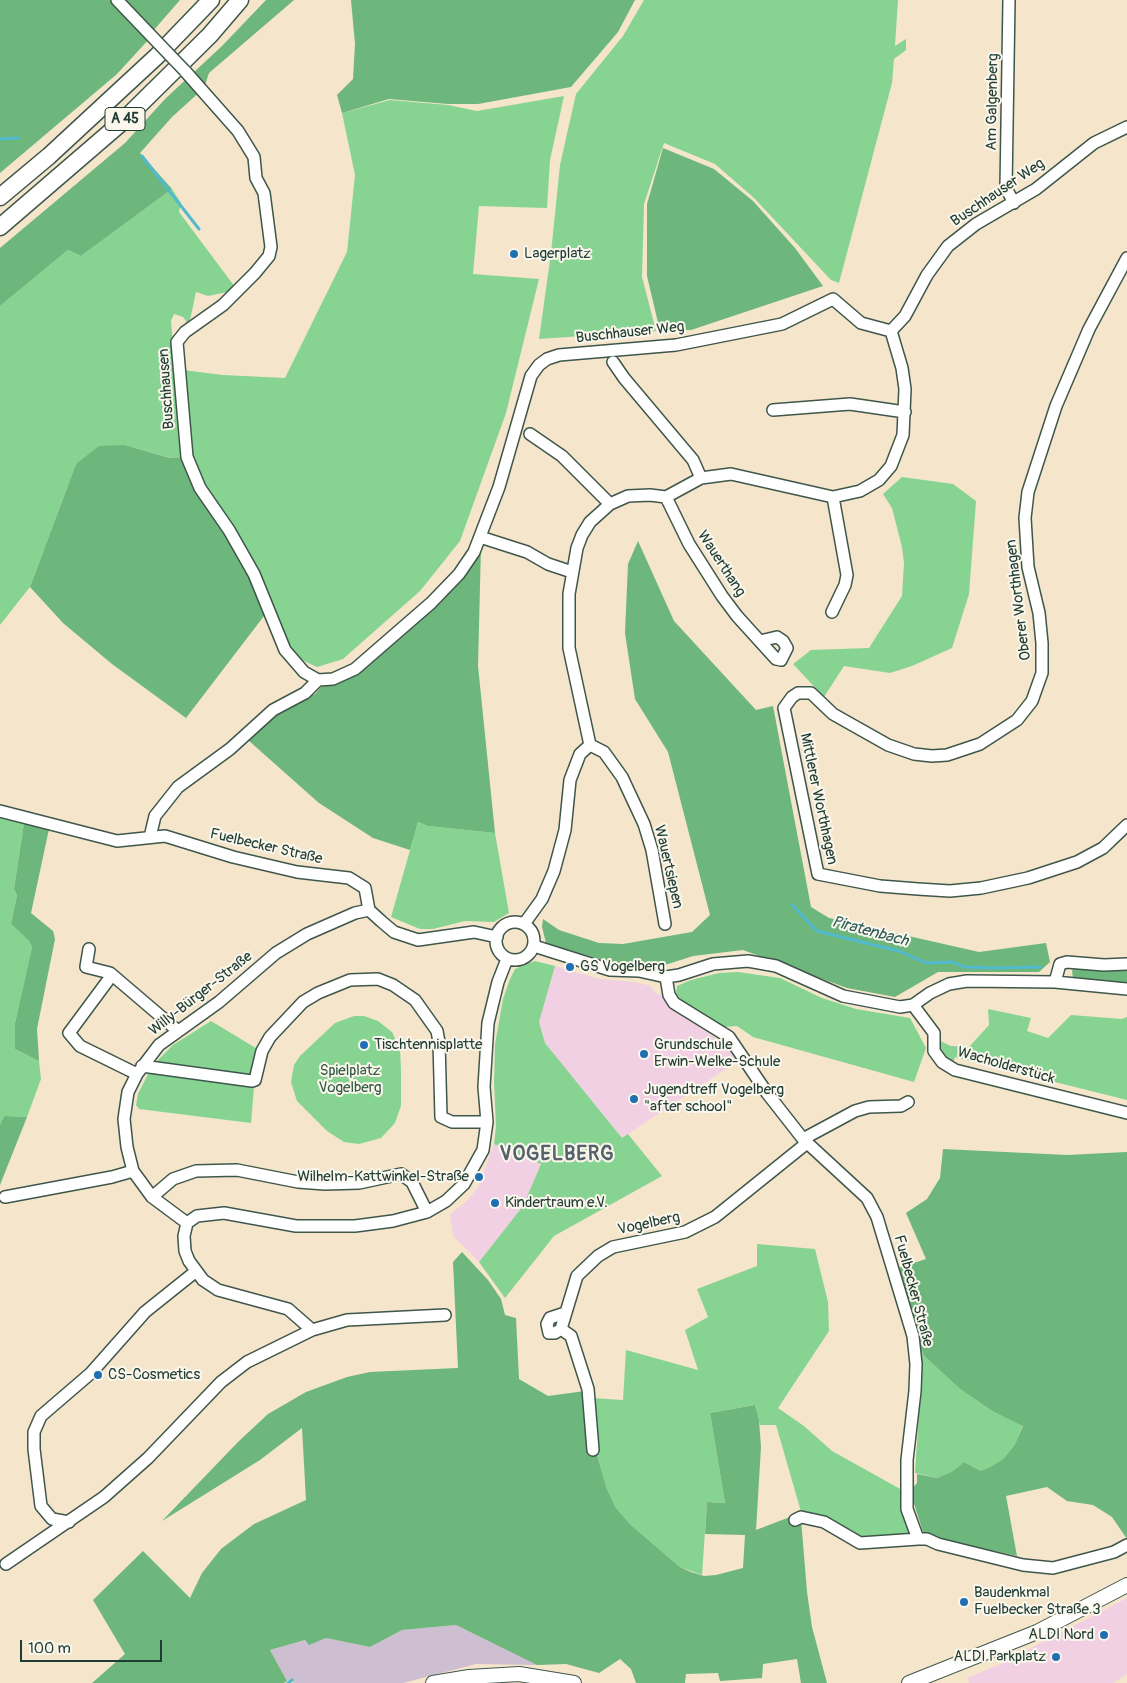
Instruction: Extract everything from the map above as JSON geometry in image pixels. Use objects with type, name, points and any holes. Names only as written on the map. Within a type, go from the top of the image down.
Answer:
[{"type":"highway","name":"A 45","points":[[0,197],[49,156],[157,56],[211,0]]},
{"type":"highway","name":"A 45","points":[[0,227],[122,122],[210,36],[240,0]]},
{"type":"main road","points":[[909,1683],[1037,1632],[1127,1584]]},
{"type":"main road","points":[[433,1683],[482,1676],[519,1674],[574,1683]]},
{"type":"street","name":"Buschhausen","points":[[117,0],[185,71],[238,131],[254,156],[256,178],[264,193],[271,247],[269,256],[223,305],[185,332],[178,342],[187,457],[200,488],[229,530],[254,574],[285,650],[304,672],[318,680]]},
{"type":"street","name":"Am Galgenberg","points":[[1009,0],[1006,188],[1014,202]]},
{"type":"street","name":"Buschhauser Weg","points":[[318,680],[333,679],[355,669],[431,603],[459,574],[474,552],[480,537],[498,487],[531,376],[539,365],[547,359],[559,355],[676,345],[782,324],[833,299],[861,323],[891,332],[905,316],[927,275],[948,246],[967,230],[1036,189],[1094,143],[1127,127]]},
{"type":"street","name":"Oberer Worthhagen","points":[[811,694],[833,714],[888,745],[914,754],[932,756],[947,755],[980,744],[1017,720],[1032,701],[1042,673],[1042,643],[1039,613],[1028,567],[1026,518],[1028,492],[1056,406],[1089,329],[1127,258]]},
{"type":"street","points":[[524,924],[542,899],[554,871],[565,830],[572,771],[580,754],[590,745],[569,648],[569,594],[572,572],[582,535],[590,522],[610,504],[628,496],[650,495],[666,497],[701,478],[731,474],[833,497],[860,491],[879,480],[891,466],[903,436],[905,412],[902,368],[891,332]]},
{"type":"street","name":"Buschhauser Weg","points":[[614,362],[624,378],[693,460],[701,478]]},
{"type":"street","points":[[773,410],[850,404],[905,412]]},
{"type":"street","points":[[530,434],[563,457],[610,504]]},
{"type":"street","name":"Wauerthang","points":[[666,497],[704,570],[737,616],[760,640]]},
{"type":"street","points":[[832,612],[845,585],[847,575],[833,497]]},
{"type":"street","points":[[480,537],[526,552],[548,564],[572,572]]},
{"type":"street","points":[[150,837],[155,816],[178,787],[230,749],[274,710],[305,693],[318,680]]},
{"type":"street","name":"Mittlerer Worthhagen","points":[[811,694],[798,693],[792,697],[784,708],[818,874],[880,886],[950,891],[981,888],[1028,878],[1076,862],[1103,848],[1127,825]]},
{"type":"street","name":"Wauertsiepen","points":[[590,745],[604,752],[622,777],[644,824],[654,859],[665,924]]},
{"type":"street","name":"Fuelbecker Straße","points":[[0,812],[117,841],[165,836],[233,857],[297,872],[349,878],[359,882],[365,888],[369,910]]},
{"type":"street","points":[[369,910],[394,932],[418,940],[474,932],[497,936]]},
{"type":"street","name":"Willy-Bürger-Straße","points":[[187,1223],[152,1197],[133,1171],[126,1147],[124,1119],[128,1092],[139,1070],[159,1045],[200,1016],[293,941],[355,914],[369,910]]},
{"type":"street","points":[[509,923],[524,924],[534,934],[534,946],[531,952],[520,960],[508,959],[500,952],[497,936],[503,926],[509,923]]},
{"type":"street","points":[[534,946],[610,970],[639,971],[666,977],[679,975],[713,964],[748,961],[776,966],[843,996],[900,1007],[913,1005],[930,993],[949,984],[985,980],[1055,982],[1127,989]]},
{"type":"street","points":[[89,949],[86,967],[112,975],[178,1031]]},
{"type":"street","points":[[312,1330],[288,1309],[218,1290],[208,1285],[195,1272],[185,1251],[184,1236],[187,1223],[197,1216],[224,1213],[296,1226],[355,1226],[393,1221],[427,1212],[446,1201],[461,1188],[484,1150],[487,1122],[484,1087],[488,1023],[498,982],[508,959]]},
{"type":"street","points":[[1055,982],[1060,964],[1068,962],[1104,965],[1127,964]]},
{"type":"street","points":[[112,975],[69,1033],[80,1046],[139,1070],[252,1081],[255,1080],[262,1051],[270,1037],[303,1002],[318,992],[350,980],[378,978],[393,984],[415,1000],[437,1030],[441,1117],[452,1122],[487,1122]]},
{"type":"street","name":"Fuelbecker Straße","points":[[666,977],[669,995],[674,1003],[729,1037],[766,1093],[805,1141],[867,1198],[877,1217],[913,1336],[916,1391],[907,1460],[907,1509],[918,1539]]},
{"type":"street","name":"Wacholderstück","points":[[913,1005],[934,1033],[934,1051],[942,1062],[955,1070],[1127,1113]]},
{"type":"street","points":[[805,1141],[856,1111],[868,1107],[901,1106],[908,1102]]},
{"type":"street","name":"Vogelberg","points":[[593,1450],[588,1389],[571,1336],[561,1329],[578,1276],[598,1256],[613,1247],[685,1232],[715,1217],[805,1141]]},
{"type":"street","points":[[152,1197],[173,1179],[196,1171],[238,1170],[298,1182],[325,1184],[359,1183],[401,1174],[412,1182],[427,1212]]},
{"type":"street","points":[[5,1197],[112,1177],[133,1171]]},
{"type":"street","points":[[69,1522],[52,1519],[41,1506],[34,1449],[34,1432],[37,1422],[41,1416],[91,1373],[145,1312],[195,1272]]},
{"type":"street","points":[[6,1564],[104,1496],[148,1458],[221,1382],[248,1362],[312,1330],[347,1320],[445,1315]]},
{"type":"street","points":[[795,1520],[801,1517],[824,1522],[860,1543],[927,1538],[938,1544],[1023,1565],[1053,1568],[1114,1552],[1127,1545]]},
{"type":"shaded area","name":"Grundschule Erwin-Welke-Schule","points":[[555,966],[599,979],[635,982],[651,986],[654,992],[664,997],[676,1012],[731,1048],[739,1060],[622,1138],[545,1043],[539,1022]]},
{"type":"shaded area","name":"Kindertraum e.V.","points":[[494,1144],[541,1164],[523,1206],[479,1262],[453,1236],[450,1214],[467,1201],[478,1187]]},
{"type":"shaded area","name":"ALDI Parkplatz","points":[[1127,1598],[1127,1674],[1113,1683],[969,1683],[967,1678],[1025,1654],[1025,1651]]},
{"type":"shaded area","points":[[456,1625],[537,1665],[476,1664],[403,1683],[292,1683],[291,1679],[287,1681],[270,1650],[306,1640],[309,1644],[326,1638],[370,1647],[402,1630]]},
{"type":"green space","points":[[0,0],[112,0],[150,38],[117,74],[0,173]]},
{"type":"green space","points":[[121,0],[180,0],[153,31]]},
{"type":"green space","points":[[266,0],[294,0],[209,73],[204,88],[172,117],[140,153],[172,189],[81,256],[68,250],[0,306],[0,248],[125,143],[165,99],[222,46]]},
{"type":"green space","points":[[351,0],[635,0],[618,32],[571,87],[478,104],[448,104],[389,99],[342,113],[337,95],[353,79],[355,44]]},
{"type":"green space","points":[[644,0],[898,0],[895,46],[906,39],[906,50],[894,59],[892,83],[839,283],[831,280],[754,198],[715,164],[664,143],[644,204],[642,277],[656,331],[539,339],[551,253],[560,165],[576,94],[623,36]]},
{"type":"green space","points":[[564,96],[550,160],[547,208],[479,206],[473,274],[539,279],[506,413],[460,541],[420,591],[343,659],[317,667],[304,661],[287,647],[194,470],[183,370],[223,375],[285,378],[347,252],[355,175],[342,113],[390,100],[448,105],[477,111]]},
{"type":"green space","points":[[663,148],[714,169],[753,201],[795,248],[823,286],[691,330],[660,331],[647,276],[647,204]]},
{"type":"green space","points":[[172,189],[181,203],[179,212],[235,287],[232,291],[208,296],[196,292],[189,325],[183,317],[174,314],[171,321],[183,457],[171,458],[125,445],[76,464],[30,587],[0,625],[0,306],[68,250],[81,256]]},
{"type":"green space","points":[[125,445],[170,458],[183,457],[209,508],[251,576],[267,612],[186,718],[112,664],[63,623],[30,587],[76,464],[99,446]]},
{"type":"green space","points":[[902,477],[953,484],[976,501],[969,594],[952,648],[912,666],[890,673],[844,666],[824,697],[793,664],[811,650],[869,648],[902,596],[904,563],[902,547],[892,508],[883,494]]},
{"type":"green space","points":[[638,541],[674,621],[756,710],[773,706],[811,907],[829,918],[979,952],[1046,943],[1050,962],[1039,972],[938,972],[895,997],[847,988],[743,950],[693,956],[665,965],[634,962],[615,964],[546,943],[542,927],[543,919],[559,930],[599,943],[623,944],[692,932],[710,915],[668,752],[635,699],[625,633],[628,564]]},
{"type":"green space","points":[[481,546],[478,666],[495,833],[428,826],[418,822],[410,850],[373,838],[319,803],[248,740],[269,720],[289,705],[315,694],[322,686],[334,684],[352,676]]},
{"type":"green space","points":[[0,816],[24,823],[14,889],[17,895],[11,924],[29,941],[32,947],[15,1023],[15,1049],[39,1061],[41,1079],[27,1117],[4,1116],[0,1125]]},
{"type":"green space","points":[[418,822],[428,826],[495,833],[509,913],[494,922],[465,921],[433,929],[420,929],[391,917]]},
{"type":"green space","points":[[24,823],[49,829],[31,913],[53,931],[55,939],[37,1029],[39,1061],[15,1049],[15,1023],[32,947],[29,941],[11,924],[17,895],[14,889]]},
{"type":"green space","points":[[535,961],[555,966],[539,1022],[545,1043],[622,1138],[628,1134],[662,1176],[554,1236],[505,1298],[479,1262],[523,1206],[541,1164],[494,1144],[496,1126],[495,1044],[503,999],[510,979],[515,969]]},
{"type":"green space","points":[[1075,966],[1127,967],[1127,985],[1073,978],[1072,971]]},
{"type":"green space","points":[[738,972],[780,978],[822,998],[856,1009],[910,1018],[926,1048],[914,1082],[753,1037],[737,1026],[723,1027],[683,1002],[676,994],[677,986],[691,980],[719,973]]},
{"type":"green space","points":[[988,1009],[1031,1018],[1027,1031],[1048,1038],[1071,1015],[1122,1019],[1127,1017],[1127,1100],[955,1057],[953,1065],[939,1052],[938,1040],[951,1046],[969,1047],[989,1025]]},
{"type":"green space","name":"Spielplatz Vogelberg","points":[[354,1016],[364,1016],[378,1021],[392,1032],[400,1049],[401,1069],[401,1106],[395,1123],[381,1138],[359,1144],[344,1142],[327,1131],[297,1101],[291,1082],[294,1065],[300,1056],[335,1023]]},
{"type":"green space","points":[[211,1021],[259,1050],[249,1076],[154,1064],[173,1045]]},
{"type":"green space","points":[[149,1072],[254,1087],[251,1123],[139,1109],[136,1105],[138,1094]]},
{"type":"green space","points":[[4,1116],[27,1117],[0,1185],[0,1125]]},
{"type":"green space","points":[[943,1149],[1067,1155],[1127,1152],[1127,1539],[1112,1517],[1093,1505],[1067,1501],[1047,1487],[1006,1496],[1017,1556],[924,1535],[910,1491],[917,1483],[917,1474],[937,1478],[953,1471],[964,1462],[981,1471],[990,1467],[1003,1459],[1014,1446],[1023,1426],[992,1411],[960,1389],[924,1356],[916,1334],[898,1268],[926,1259],[906,1213],[927,1199],[940,1178]]},
{"type":"green space","points":[[757,1244],[815,1249],[828,1302],[829,1331],[778,1408],[804,1426],[832,1451],[902,1490],[909,1531],[907,1535],[859,1541],[802,1515],[776,1425],[760,1425],[755,1405],[710,1413],[725,1503],[707,1502],[702,1575],[680,1567],[631,1525],[616,1508],[607,1489],[596,1452],[592,1398],[623,1400],[626,1350],[698,1370],[685,1330],[708,1317],[697,1289],[757,1266]]},
{"type":"green space","points":[[462,1252],[488,1280],[501,1299],[505,1315],[516,1318],[519,1379],[548,1396],[585,1391],[596,1452],[607,1489],[616,1508],[631,1525],[680,1567],[691,1572],[704,1576],[743,1568],[745,1535],[705,1534],[707,1502],[725,1503],[710,1413],[755,1405],[759,1420],[761,1447],[756,1530],[790,1517],[801,1519],[812,1627],[827,1683],[801,1683],[797,1659],[763,1664],[762,1678],[720,1681],[718,1673],[686,1674],[685,1683],[636,1683],[631,1669],[620,1659],[599,1673],[566,1664],[537,1665],[456,1625],[402,1630],[370,1647],[326,1638],[309,1645],[305,1640],[270,1650],[287,1681],[284,1683],[92,1683],[125,1654],[93,1600],[143,1551],[190,1598],[202,1573],[221,1549],[254,1524],[306,1500],[302,1428],[260,1460],[162,1521],[238,1442],[268,1414],[306,1392],[347,1377],[370,1372],[458,1368],[453,1262]]},
{"type":"green space","points":[[916,1334],[924,1356],[960,1389],[992,1411],[1023,1425],[1014,1446],[1003,1459],[981,1471],[964,1462],[953,1471],[937,1478],[915,1473],[922,1368]]},
{"type":"waterway","points":[[0,139],[19,138]]},
{"type":"waterway","points":[[142,156],[199,229]]},
{"type":"waterway","name":"Piratenbach","points":[[792,905],[817,931],[899,951],[926,963],[953,962],[964,967],[992,968],[1040,967]]},
{"type":"waterway","points":[[288,1683],[292,1680]]},
{"type":"place","name":"Lagerplatz","points":[[514,254]]},
{"type":"place","name":"GS Vogelberg","points":[[570,967]]},
{"type":"place","name":"Tischtennisplatte","points":[[364,1045]]},
{"type":"place","name":"Grundschule Erwin-Welke-Schule","points":[[644,1054]]},
{"type":"place","name":"Jugendtreff Vogelberg \"after school\"","points":[[634,1099]]},
{"type":"place","name":"Wilhelm-Kattwinkel-Straße","points":[[479,1177]]},
{"type":"place","name":"Kindertraum e.V.","points":[[495,1203]]},
{"type":"place","name":"CS-Cosmetics","points":[[98,1375]]},
{"type":"place","name":"Baudenkmal Fuelbecker Straße 3","points":[[964,1602]]},
{"type":"place","name":"ALDI Nord","points":[[1104,1635]]},
{"type":"place","name":"ALDI Parkplatz","points":[[1056,1657]]},
{"type":"district","name":"VOGELBERG","points":[[557,1155]]}]
